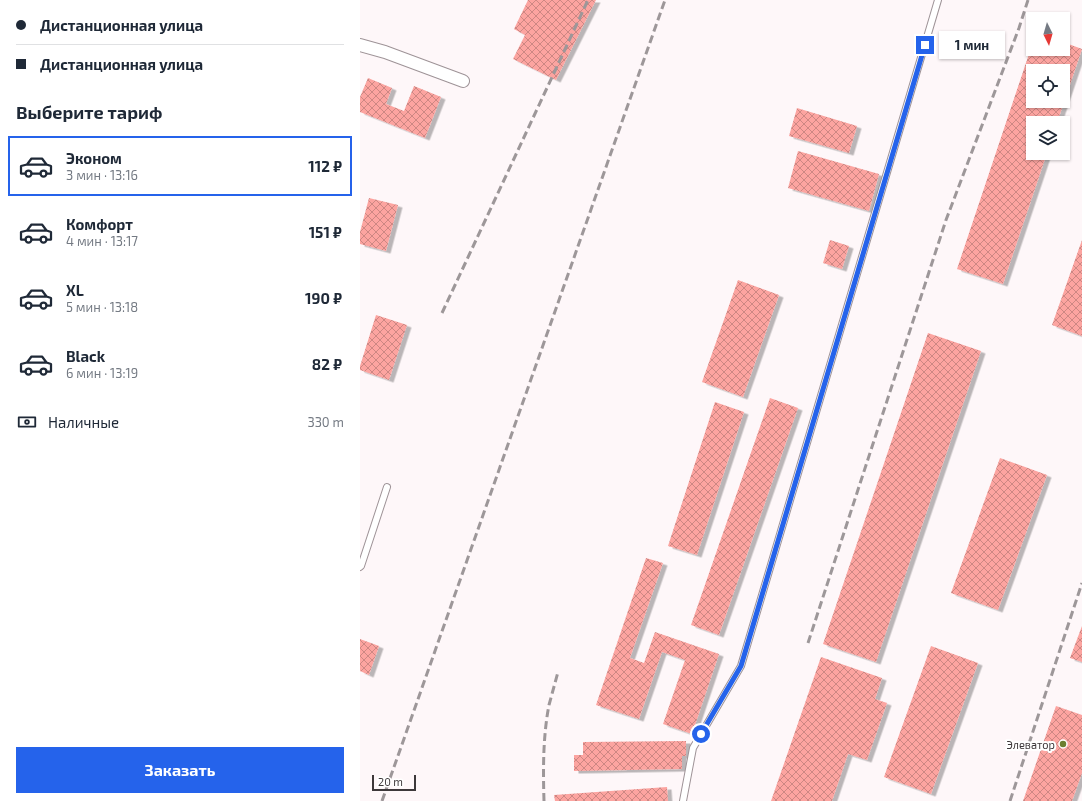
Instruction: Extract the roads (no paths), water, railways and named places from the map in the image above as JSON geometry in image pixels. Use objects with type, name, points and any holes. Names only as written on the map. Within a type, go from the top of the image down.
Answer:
[{"type":"street","points":[[360,45],[385,52],[462,81]]},
{"type":"lane","points":[[683,801],[694,748],[741,666],[938,0]]},
{"type":"lane","points":[[360,566],[386,487]]},
{"type":"railway","points":[[442,313],[588,0]]},
{"type":"railway","points":[[382,801],[665,0]]},
{"type":"railway","points":[[808,643],[946,220],[1019,28],[1028,0]]},
{"type":"railway","points":[[1010,801],[1082,583]]},
{"type":"railway","points":[[544,801],[546,729],[549,705],[558,672]]},
{"type":"place","name":"Элеватор","points":[[1063,744]]}]
